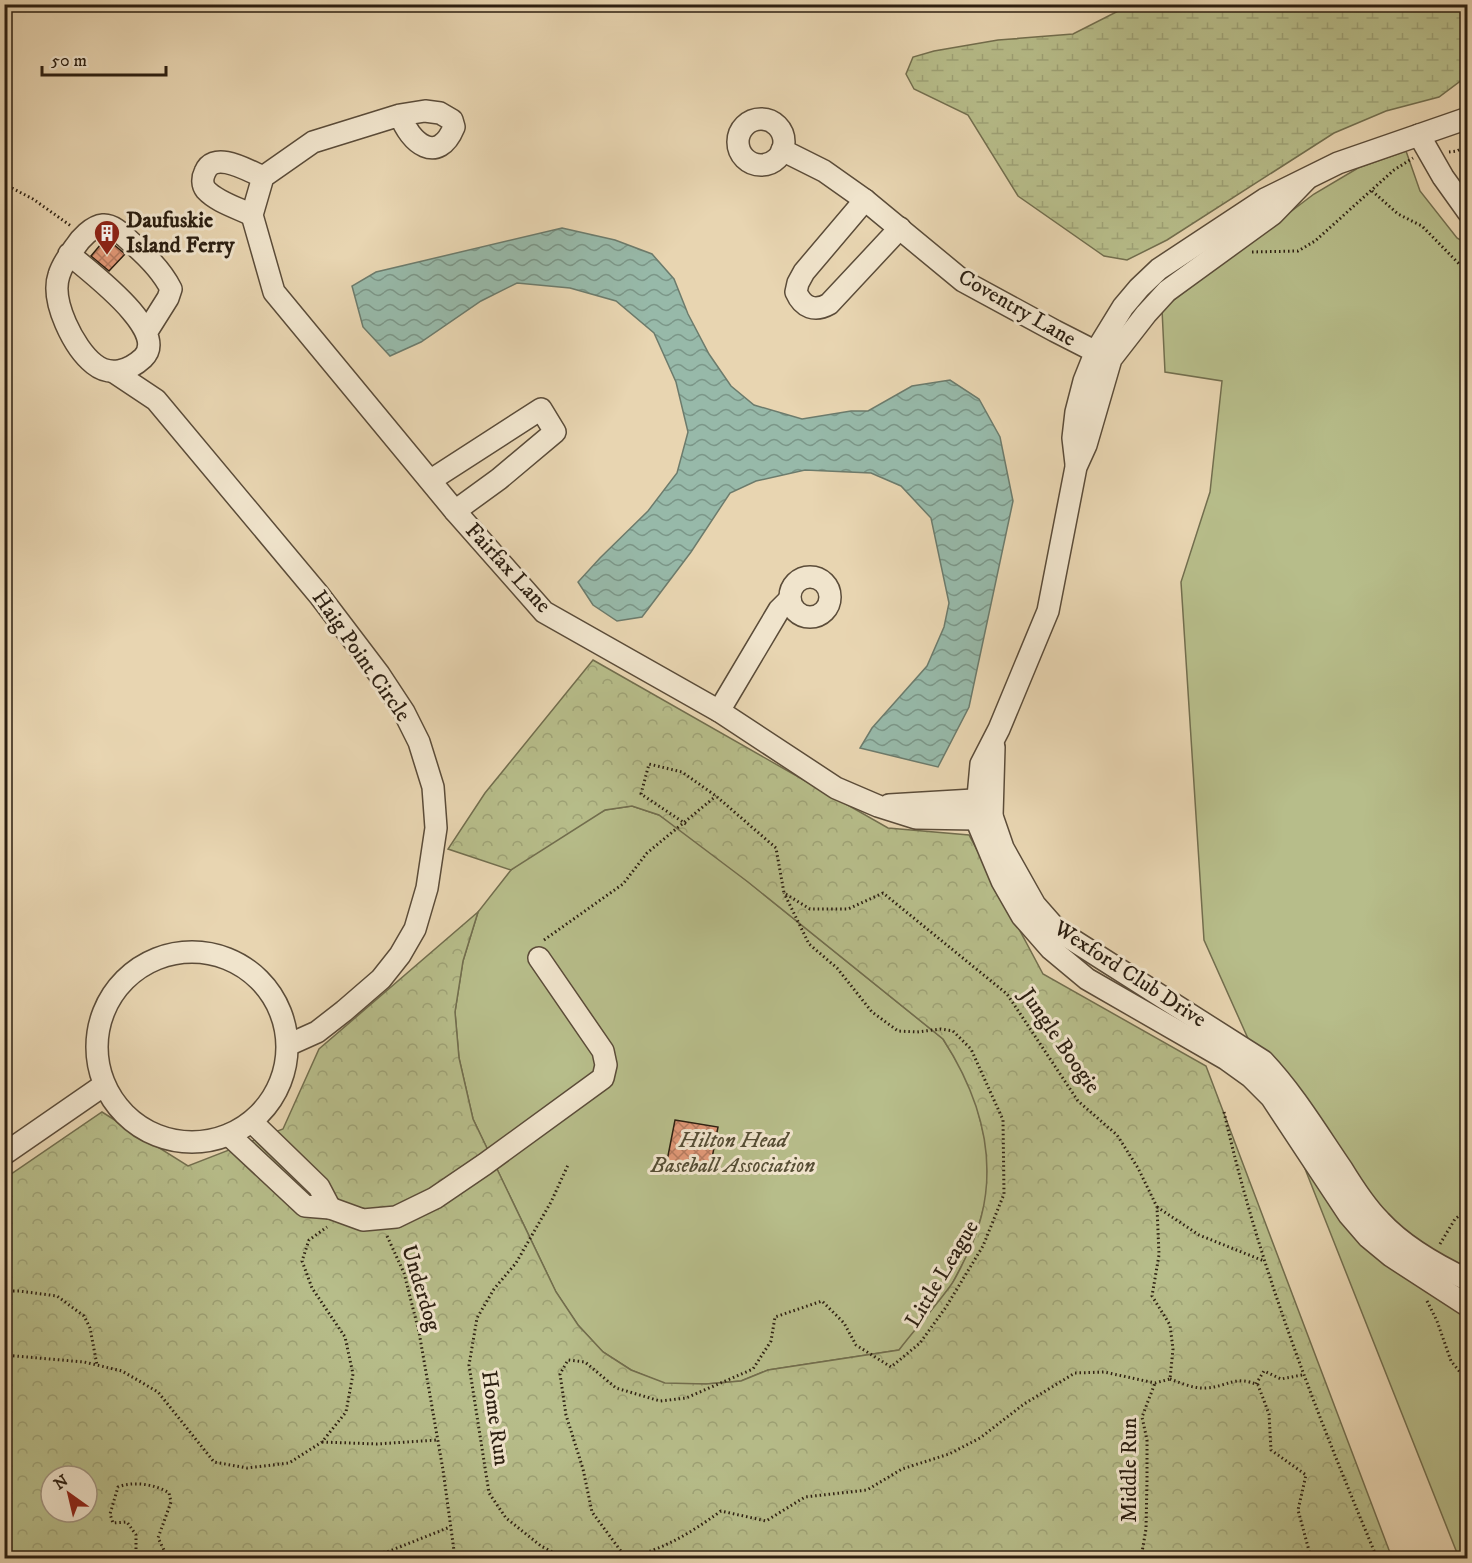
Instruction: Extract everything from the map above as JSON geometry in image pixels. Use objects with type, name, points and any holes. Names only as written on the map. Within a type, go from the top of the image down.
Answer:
[{"type":"street","points":[[263,177],[228,163],[213,162],[208,165],[202,179],[205,189],[222,201],[252,215],[263,177],[313,142],[400,115]]},
{"type":"street","name":"Wexford Club Drive","points":[[1467,118],[1424,144],[1338,163],[1306,180],[1273,214],[1167,291],[1103,355],[1086,445],[1076,467],[1048,611],[994,741],[985,809],[1002,881],[1022,916],[1051,949],[1087,979],[1220,1044],[1263,1061],[1286,1086],[1358,1194],[1379,1221],[1406,1244],[1428,1270],[1467,1306]]},
{"type":"street","points":[[1424,144],[1467,212]]},
{"type":"street","name":"Coventry Lane","points":[[782,150],[824,171],[900,228],[963,281],[1054,332],[1103,355]]},
{"type":"street","points":[[865,201],[804,272],[796,292],[804,304],[820,309],[829,304],[900,228]]},
{"type":"street","name":"Fairfax Lane","points":[[252,215],[274,292],[455,511],[544,612],[719,711],[836,788],[878,806],[962,800],[985,809]]},
{"type":"street","points":[[146,333],[168,298],[171,289],[142,252],[116,230],[104,225],[95,227],[79,241],[58,276],[59,308],[68,328],[92,363],[102,370],[114,372],[156,400]]},
{"type":"street","points":[[69,255],[132,310],[146,333],[148,349],[145,356],[130,366],[114,372]]},
{"type":"street","points":[[145,356],[156,400]]},
{"type":"street","name":"Haig Point Circle","points":[[156,400],[319,595],[379,674],[404,712],[418,742],[433,787],[436,828],[428,888],[415,929],[400,955],[381,979],[317,1032],[288,1045]]},
{"type":"street","points":[[431,480],[541,409],[555,432],[499,479],[455,511]]},
{"type":"street","points":[[719,711],[779,610],[790,599]]},
{"type":"street","points":[[187,951],[218,955],[245,967],[268,988],[282,1015],[288,1045],[284,1073],[272,1100],[252,1122],[229,1135],[198,1142],[168,1140],[141,1128],[120,1109],[104,1084],[97,1055],[99,1024],[111,996],[131,974],[158,958],[187,951]]},
{"type":"street","points":[[229,1135],[305,1206],[329,1217],[363,1220],[396,1217],[435,1198],[603,1078],[606,1065],[603,1051],[539,958]]},
{"type":"street","points":[[4,1154],[104,1084]]},
{"type":"street","points":[[252,1122],[319,1187],[329,1217]]},
{"type":"street","name":"Wexford Club Drive","points":[[1428,1270],[1467,1280]]},
{"type":"path","points":[[1249,252],[1298,250],[1315,241],[1394,170],[1411,159],[1424,144],[1457,152],[1467,145]]},
{"type":"path","points":[[4,184],[33,199],[84,236]]},
{"type":"path","points":[[1372,191],[1398,214],[1422,226],[1467,273]]},
{"type":"path","points":[[685,823],[641,794],[649,764],[682,772],[716,796],[776,848],[784,893]]},
{"type":"path","points":[[539,958],[544,938],[623,884],[647,854],[716,796]]},
{"type":"path","name":"Jungle Boogie","points":[[784,893],[810,909],[848,909],[883,893],[1007,994],[1078,1101],[1117,1135],[1138,1168],[1157,1207],[1159,1255],[1152,1296],[1170,1326],[1173,1348],[1170,1379]]},
{"type":"path","name":"Little League","points":[[627,1558],[592,1512],[583,1469],[566,1415],[560,1374],[568,1360],[585,1362],[616,1389],[660,1401],[686,1398],[753,1369],[771,1341],[775,1317],[822,1301],[843,1323],[856,1345],[891,1366],[920,1343],[946,1307],[983,1246],[1004,1194],[1003,1120],[971,1049],[953,1031],[941,1029],[916,1032],[898,1031],[872,1012],[837,968],[809,944],[784,893]]},
{"type":"path","points":[[1224,1112],[1264,1261],[1302,1375],[1377,1558]]},
{"type":"path","name":"Home Run","points":[[564,1558],[541,1546],[506,1518],[489,1493],[470,1365],[477,1318],[495,1289],[516,1263],[551,1202],[568,1165]]},
{"type":"path","points":[[1157,1207],[1199,1235],[1264,1261]]},
{"type":"path","points":[[1467,1209],[1455,1219],[1428,1270],[1424,1296],[1437,1321],[1451,1361],[1467,1382]]},
{"type":"path","points":[[4,1355],[84,1362],[122,1371],[158,1392],[214,1462],[247,1468],[289,1462],[322,1442],[346,1412],[353,1374],[345,1337],[312,1288],[302,1261],[309,1240],[329,1217]]},
{"type":"path","name":"Underdog","points":[[363,1220],[387,1235],[404,1273],[419,1332],[438,1440],[454,1556]]},
{"type":"path","points":[[4,1291],[57,1296],[84,1316],[90,1328],[97,1365]]},
{"type":"path","points":[[1256,1384],[1264,1371],[1281,1379],[1302,1375]]},
{"type":"path","points":[[627,1558],[652,1552],[679,1540],[721,1511],[766,1521],[805,1497],[867,1490],[902,1469],[949,1454],[980,1437],[1024,1404],[1075,1373],[1104,1372],[1155,1383],[1170,1379],[1191,1387],[1206,1388],[1243,1379],[1258,1385],[1269,1414],[1271,1450],[1306,1476],[1299,1510],[1311,1558]]},
{"type":"path","name":"Middle Run","points":[[1141,1558],[1146,1529],[1147,1480],[1147,1440],[1142,1417],[1155,1383]]},
{"type":"path","points":[[322,1442],[377,1444],[438,1440]]},
{"type":"path","points":[[136,1558],[136,1535],[127,1522],[113,1523],[110,1514],[118,1487],[128,1483],[162,1488],[169,1493],[171,1502],[158,1538],[168,1558]]},
{"type":"path","points":[[343,1558],[387,1552],[450,1527]]},
{"type":"path","points":[[652,1552],[661,1558]]},
{"type":"path","points":[[454,1556],[466,1555],[474,1558]]},
{"type":"green space","points":[[1130,5],[1467,5],[1467,76],[1439,97],[1386,111],[1334,133],[1167,240],[1127,260],[1104,256],[1018,196],[968,115],[914,89],[906,74],[913,57],[998,40],[1073,34]]},
{"type":"green space","points":[[1406,151],[1420,191],[1457,238],[1467,244],[1467,1558],[1459,1558],[1296,1146],[1204,940],[1181,582],[1210,492],[1222,381],[1165,372],[1162,309],[1314,194],[1358,168]]},
{"type":"green space","points":[[593,660],[888,828],[969,835],[1043,974],[1206,1066],[1392,1558],[5,1558],[4,1179],[102,1112],[188,1166],[283,1129],[319,1049],[478,912],[463,961],[455,1012],[459,1058],[473,1119],[556,1292],[578,1325],[603,1352],[631,1370],[665,1383],[706,1384],[741,1381],[768,1370],[899,1350],[953,1282],[976,1233],[984,1204],[987,1176],[980,1120],[971,1093],[943,1039],[748,882],[659,815],[632,806],[605,810],[511,870],[448,849],[485,793]]},
{"type":"green space","name":"Hilton Head Baseball Association","points":[[632,806],[659,815],[700,843],[943,1039],[958,1063],[975,1099],[987,1148],[987,1196],[974,1242],[952,1284],[927,1319],[899,1350],[768,1370],[741,1381],[665,1384],[631,1370],[603,1352],[578,1325],[556,1292],[473,1119],[459,1058],[455,1012],[463,961],[478,912],[511,870],[553,838],[605,810]]},
{"type":"water","points":[[562,228],[615,240],[652,254],[674,279],[688,314],[709,354],[731,386],[754,405],[802,419],[851,411],[868,411],[912,386],[950,380],[979,399],[1000,437],[1013,501],[969,707],[938,767],[860,748],[872,728],[927,666],[944,627],[949,603],[931,518],[901,486],[871,473],[805,470],[756,481],[730,493],[691,552],[642,617],[617,621],[593,605],[578,582],[648,511],[677,473],[688,432],[676,382],[654,333],[616,301],[570,288],[517,283],[481,301],[421,342],[390,356],[363,327],[352,286],[376,272]]},
{"type":"building","points":[[106,238],[125,254],[109,271],[91,256]]},
{"type":"building","points":[[675,1120],[718,1127],[709,1174],[666,1166]]},
{"type":"place","name":"Daufuskie Island Ferry","points":[[107,256]]}]
